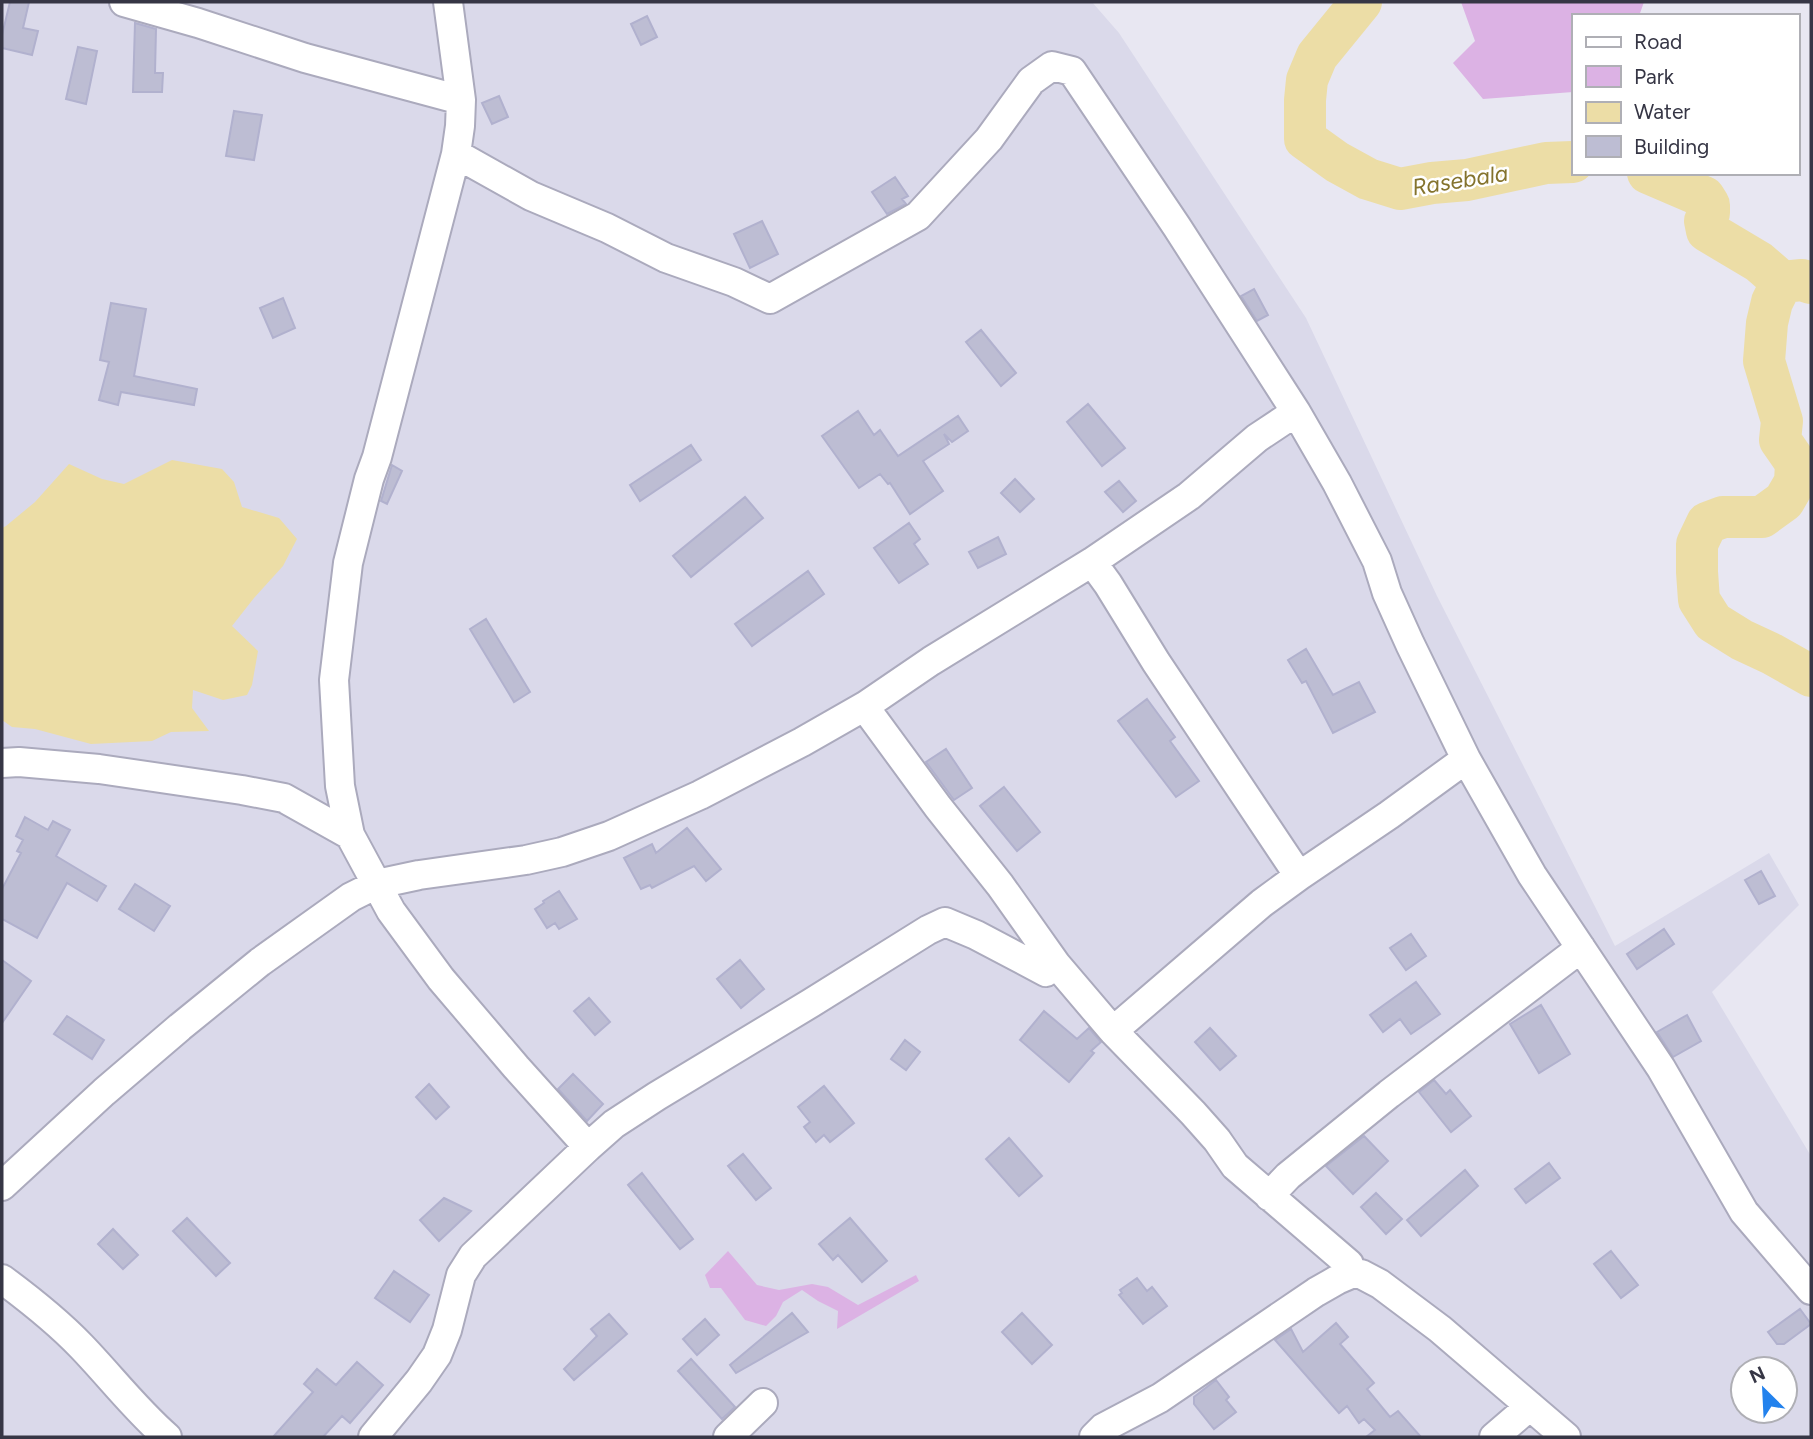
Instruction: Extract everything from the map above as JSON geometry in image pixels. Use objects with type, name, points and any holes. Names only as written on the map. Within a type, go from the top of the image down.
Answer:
[{"type":"street","points":[[124,2],[305,58],[461,100]]},
{"type":"street","points":[[448,2],[461,100],[460,126],[456,154],[348,563],[334,680],[340,786],[350,835],[391,911],[442,979],[588,1147]]},
{"type":"street","points":[[456,154],[531,197],[607,228],[666,258],[734,282],[770,299],[918,216],[989,139],[1031,81],[1052,66],[1072,71],[1177,227],[1296,412],[1337,483],[1377,561],[1387,593],[1466,759],[1532,875],[1661,1068],[1744,1212],[1811,1290]]},
{"type":"street","points":[[2,1186],[104,1092],[180,1027],[250,970],[351,897],[377,884],[419,875],[526,860],[562,852],[593,842],[700,795],[865,706],[931,661],[1092,562],[1189,496],[1257,438],[1296,412]]},
{"type":"street","points":[[1092,562],[1299,876]]},
{"type":"street","points":[[865,706],[1056,964],[1113,1031],[1193,1113],[1236,1166],[1349,1264],[1351,1274]]},
{"type":"street","points":[[1113,1031],[1262,903],[1466,759]]},
{"type":"street","points":[[2,763],[99,769],[284,798],[350,835]]},
{"type":"street","points":[[373,1437],[437,1355],[447,1330],[461,1275],[473,1256],[614,1124],[945,922],[976,935],[1046,972],[1056,964]]},
{"type":"street","points":[[1269,1196],[1288,1176],[1389,1094],[1581,948]]},
{"type":"street","points":[[1094,1437],[1103,1429],[1160,1398],[1316,1292],[1351,1274],[1361,1274],[1402,1300],[1440,1329],[1566,1437]]},
{"type":"street","points":[[2,1279],[23,1294],[80,1345],[167,1437]]},
{"type":"street","points":[[728,1437],[763,1403]]},
{"type":"street","points":[[1494,1437],[1530,1406]]},
{"type":"shaded area","points":[[2,2],[1092,2],[1119,33],[1306,318],[1437,596],[1615,946],[1769,853],[1799,905],[1712,992],[1811,1156],[1811,1437],[2,1437]]},
{"type":"green space","points":[[1461,2],[1644,2],[1640,14],[1572,14],[1572,92],[1483,99],[1453,63],[1475,41]]},
{"type":"green space","points":[[728,1251],[757,1285],[779,1290],[812,1284],[828,1287],[858,1305],[916,1275],[919,1281],[837,1329],[838,1311],[802,1290],[783,1302],[776,1316],[766,1326],[745,1320],[721,1288],[710,1288],[705,1275]]},
{"type":"water","points":[[172,460],[222,469],[234,482],[242,507],[279,518],[297,539],[283,566],[232,626],[258,651],[252,685],[247,695],[223,700],[193,690],[192,708],[209,731],[171,732],[152,741],[91,744],[35,729],[12,727],[2,720],[2,528],[35,502],[69,464],[102,479],[124,484]]},
{"type":"building","points":[[10,2],[29,2],[23,28],[38,31],[32,55],[2,48],[2,35]]},
{"type":"building","points":[[647,16],[657,37],[641,45],[631,24]]},
{"type":"building","points":[[135,23],[156,29],[155,73],[163,73],[162,92],[133,92]]},
{"type":"building","points":[[78,47],[97,51],[86,104],[66,99]]},
{"type":"building","points":[[499,96],[508,117],[492,124],[482,103]]},
{"type":"building","points":[[234,111],[262,115],[254,160],[226,156]]},
{"type":"building","points":[[895,177],[908,196],[902,199],[906,204],[887,214],[872,192]]},
{"type":"building","points":[[762,221],[778,254],[750,268],[734,234]]},
{"type":"building","points":[[1254,289],[1268,315],[1257,321],[1241,296]]},
{"type":"building","points":[[283,298],[295,328],[273,338],[260,308]]},
{"type":"building","points":[[111,303],[146,309],[134,376],[197,389],[194,405],[121,392],[118,405],[99,400],[109,362],[100,360]]},
{"type":"building","points":[[981,330],[1016,373],[1001,386],[966,342]]},
{"type":"building","points":[[1088,404],[1125,448],[1102,466],[1067,422]]},
{"type":"building","points":[[858,411],[874,435],[880,430],[898,456],[958,416],[968,431],[952,442],[944,434],[949,444],[923,461],[943,491],[910,514],[890,483],[880,474],[859,488],[822,436]]},
{"type":"building","points":[[691,445],[701,460],[640,501],[630,485]]},
{"type":"building","points":[[392,465],[402,471],[387,504],[381,501]]},
{"type":"building","points":[[1015,479],[1034,499],[1020,512],[1001,493]]},
{"type":"building","points":[[1119,481],[1136,501],[1123,512],[1105,492]]},
{"type":"building","points":[[745,497],[763,518],[691,577],[673,556]]},
{"type":"building","points":[[909,523],[920,539],[914,544],[928,564],[899,583],[874,548]]},
{"type":"building","points":[[998,537],[1006,554],[978,568],[969,552]]},
{"type":"building","points":[[808,571],[824,594],[752,646],[735,624]]},
{"type":"building","points":[[486,619],[530,692],[514,702],[470,629]]},
{"type":"building","points":[[1306,649],[1333,695],[1359,682],[1375,712],[1333,733],[1306,681],[1302,683],[1288,660]]},
{"type":"building","points":[[1147,699],[1175,737],[1170,741],[1199,781],[1176,797],[1118,721]]},
{"type":"building","points":[[946,749],[972,788],[954,800],[926,762]]},
{"type":"building","points":[[1004,787],[1040,832],[1017,851],[980,806]]},
{"type":"building","points":[[25,817],[48,830],[53,821],[70,830],[56,856],[106,886],[97,901],[67,883],[37,938],[2,919],[2,889],[21,853],[17,851],[23,840],[16,836]]},
{"type":"building","points":[[687,828],[721,869],[706,881],[694,866],[652,888],[650,885],[641,889],[624,858],[652,844],[656,853]]},
{"type":"building","points":[[1761,871],[1775,896],[1759,904],[1745,880]]},
{"type":"building","points":[[135,884],[170,906],[154,931],[119,909]]},
{"type":"building","points":[[559,891],[577,919],[559,929],[555,923],[547,928],[535,909]]},
{"type":"building","points":[[1664,929],[1674,944],[1637,969],[1627,954]]},
{"type":"building","points":[[1411,934],[1426,956],[1406,970],[1390,948]]},
{"type":"building","points":[[2,960],[31,981],[2,1023]]},
{"type":"building","points":[[740,960],[764,989],[741,1008],[717,979]]},
{"type":"building","points":[[1416,982],[1440,1014],[1411,1034],[1400,1019],[1383,1032],[1370,1015]]},
{"type":"building","points":[[589,998],[610,1022],[595,1035],[574,1011]]},
{"type":"building","points":[[1541,1005],[1570,1054],[1539,1073],[1510,1024]]},
{"type":"building","points":[[1044,1011],[1077,1039],[1089,1028],[1101,1042],[1091,1051],[1094,1053],[1069,1082],[1020,1040]]},
{"type":"building","points":[[1687,1015],[1701,1041],[1673,1057],[1657,1032]]},
{"type":"building","points":[[67,1016],[104,1040],[92,1059],[54,1034]]},
{"type":"building","points":[[1210,1028],[1236,1056],[1220,1070],[1195,1042]]},
{"type":"building","points":[[905,1040],[920,1052],[906,1070],[891,1059]]},
{"type":"building","points":[[573,1074],[603,1104],[587,1121],[558,1089]]},
{"type":"building","points":[[1434,1080],[1446,1094],[1450,1090],[1471,1116],[1451,1132],[1419,1092]]},
{"type":"building","points":[[429,1084],[449,1107],[436,1119],[416,1097]]},
{"type":"building","points":[[824,1086],[854,1123],[830,1142],[824,1135],[816,1142],[804,1127],[810,1122],[798,1107]]},
{"type":"building","points":[[1364,1136],[1388,1161],[1353,1194],[1326,1166]]},
{"type":"building","points":[[1009,1138],[1042,1176],[1019,1196],[986,1159]]},
{"type":"building","points":[[743,1154],[771,1188],[756,1200],[728,1166]]},
{"type":"building","points":[[1549,1163],[1560,1178],[1526,1203],[1515,1189]]},
{"type":"building","points":[[1465,1170],[1478,1186],[1421,1236],[1407,1220]]},
{"type":"building","points":[[642,1173],[693,1239],[680,1249],[628,1185]]},
{"type":"building","points":[[1376,1193],[1402,1219],[1386,1234],[1361,1207]]},
{"type":"building","points":[[444,1198],[471,1211],[439,1241],[420,1220]]},
{"type":"building","points":[[187,1218],[230,1263],[216,1276],[173,1231]]},
{"type":"building","points":[[850,1218],[887,1261],[862,1282],[838,1255],[833,1260],[819,1244]]},
{"type":"building","points":[[113,1229],[138,1255],[123,1269],[98,1244]]},
{"type":"building","points":[[1611,1251],[1638,1285],[1621,1298],[1594,1264]]},
{"type":"building","points":[[394,1271],[429,1295],[410,1322],[375,1298]]},
{"type":"building","points":[[1137,1278],[1147,1291],[1152,1287],[1167,1306],[1143,1324],[1119,1295],[1122,1293],[1120,1290]]},
{"type":"building","points":[[1800,1309],[1811,1324],[1784,1344],[1777,1344],[1768,1332]]},
{"type":"building","points":[[792,1313],[808,1332],[736,1373],[730,1365]]},
{"type":"building","points":[[1022,1313],[1052,1345],[1032,1364],[1002,1332]]},
{"type":"building","points":[[609,1314],[627,1334],[574,1380],[564,1369],[597,1336],[591,1329]]},
{"type":"building","points":[[705,1319],[719,1335],[697,1355],[683,1339]]},
{"type":"building","points":[[1336,1323],[1348,1337],[1340,1344],[1374,1383],[1367,1389],[1390,1417],[1398,1411],[1421,1437],[1366,1437],[1375,1430],[1364,1419],[1359,1423],[1347,1406],[1339,1413],[1275,1340],[1291,1329],[1303,1352]]},
{"type":"building","points":[[691,1359],[735,1407],[722,1419],[678,1371]]},
{"type":"building","points":[[357,1362],[383,1385],[350,1423],[342,1416],[323,1437],[273,1437],[313,1392],[304,1384],[317,1369],[336,1385]]},
{"type":"building","points":[[1216,1380],[1229,1397],[1226,1400],[1236,1412],[1214,1429],[1194,1404],[1194,1397]]},
{"type":"waterway","name":"Rasebala","points":[[1361,2],[1317,56],[1307,80],[1305,139],[1337,162],[1368,179],[1400,189],[1467,180],[1546,163],[1572,162]]},
{"type":"waterway","name":"Rasebala","points":[[1653,175],[1704,197],[1709,205],[1705,221],[1707,231],[1759,262],[1782,282],[1802,280],[1811,283]]},
{"type":"waterway","points":[[1782,282],[1772,302],[1767,323],[1764,361],[1782,421],[1780,440],[1796,463],[1795,482],[1784,501],[1762,517],[1723,517],[1707,523],[1697,544],[1699,600],[1713,622],[1811,676]]}]
